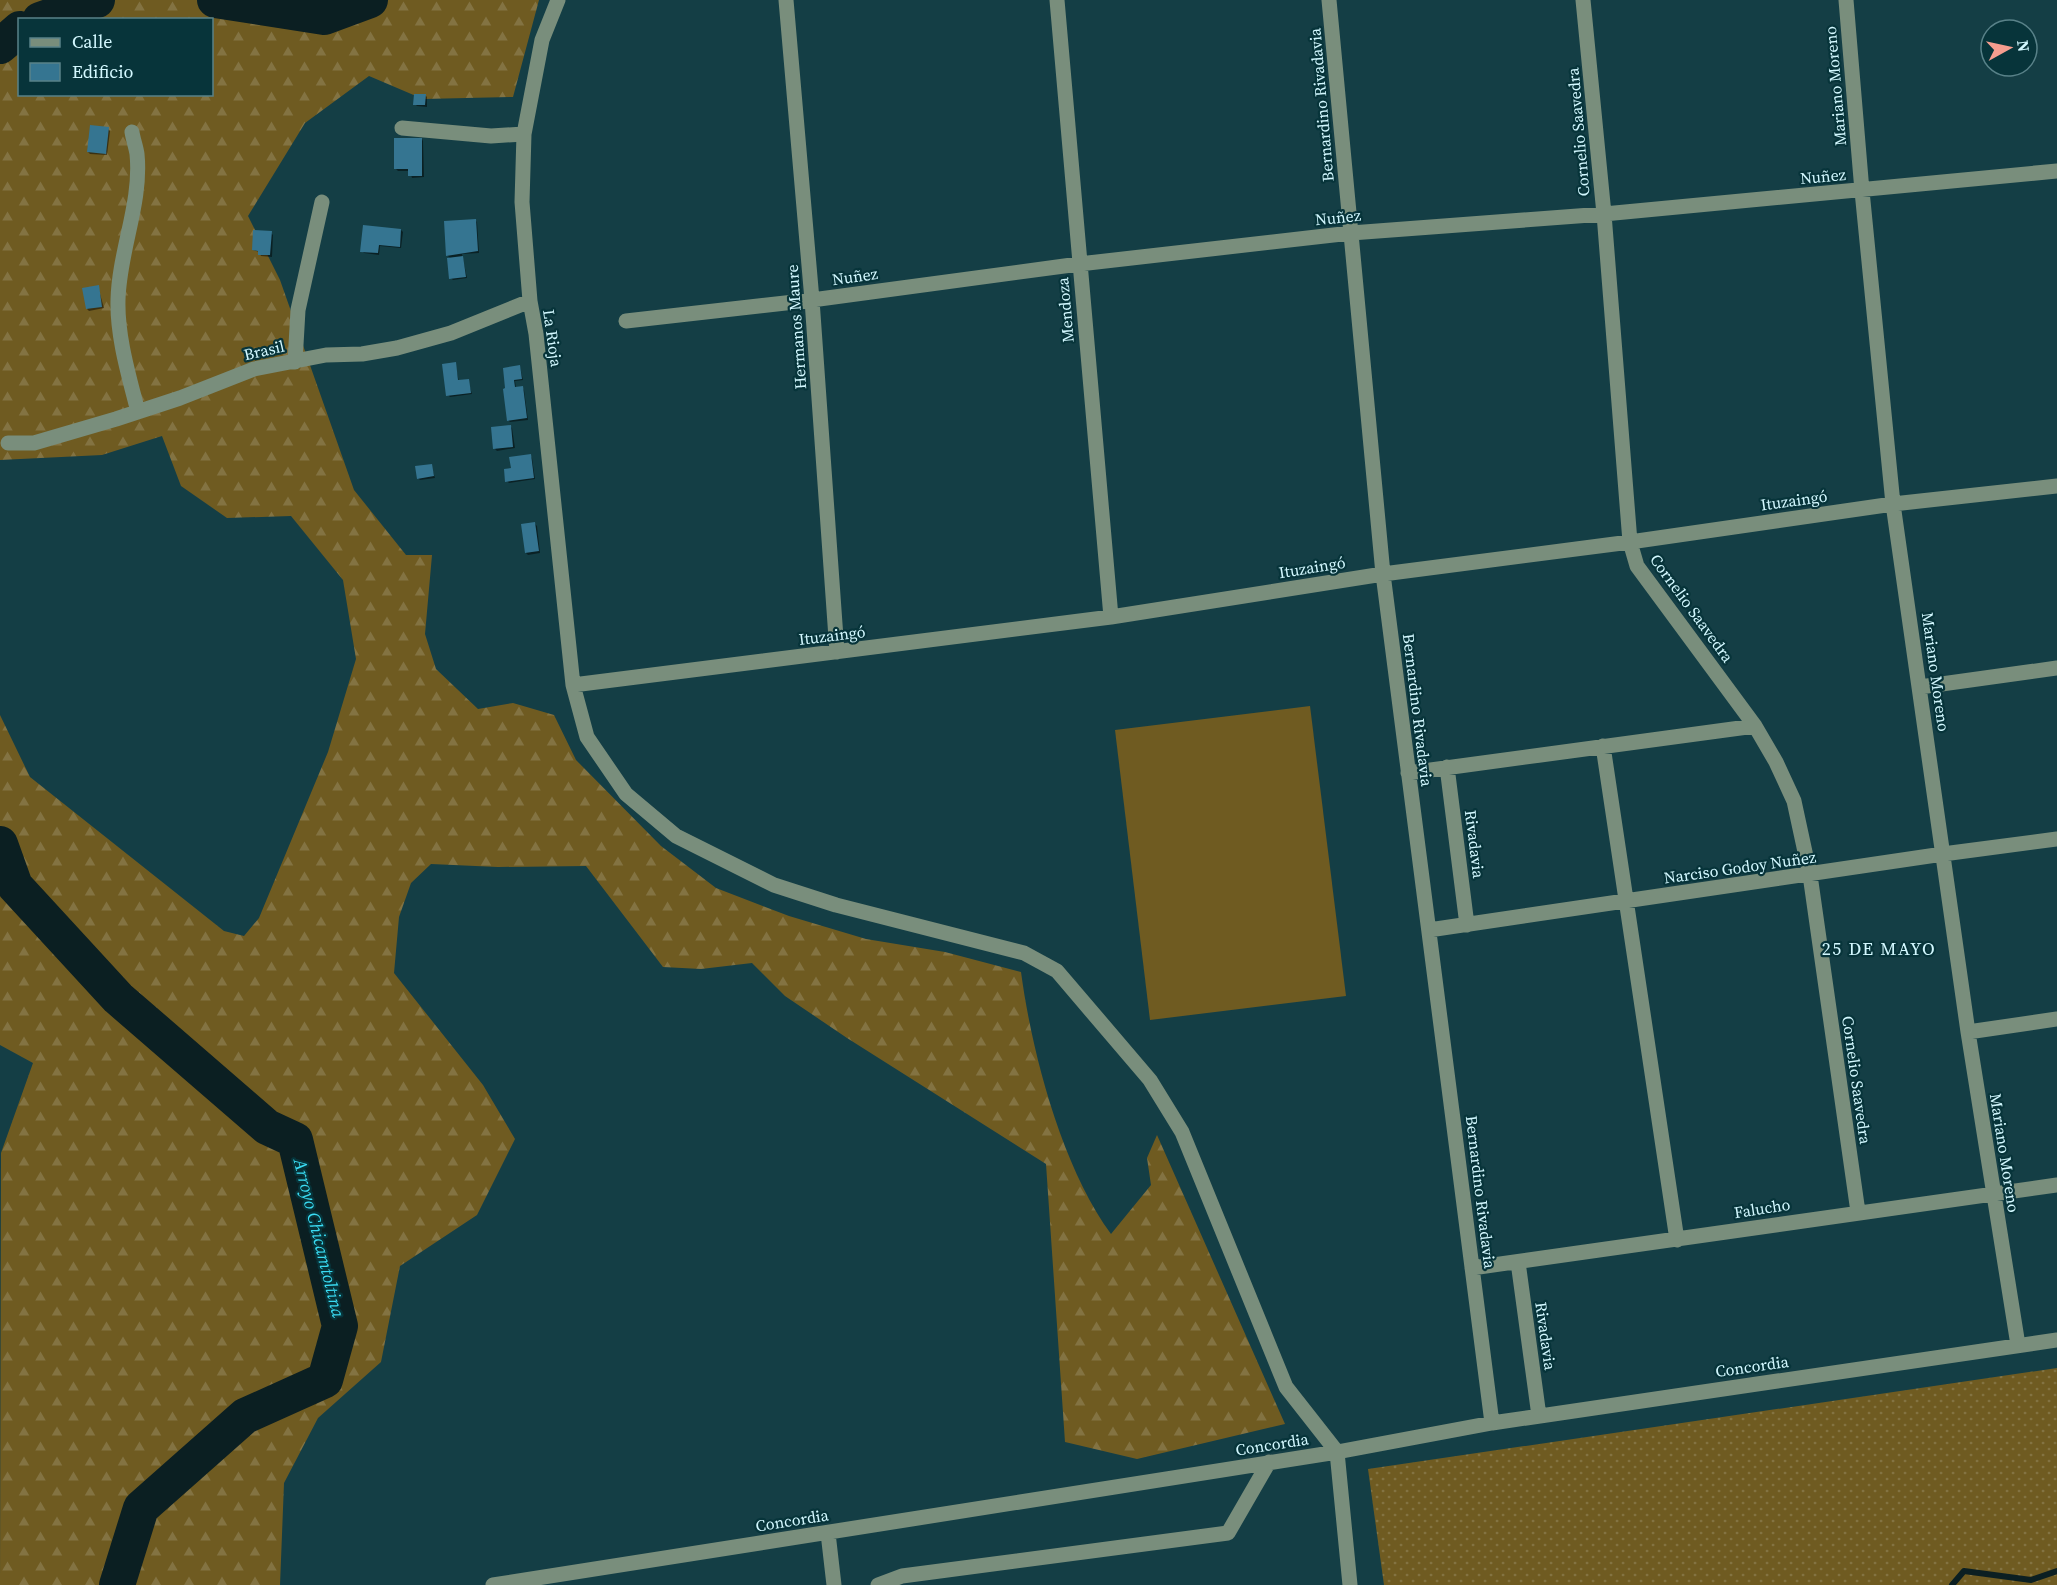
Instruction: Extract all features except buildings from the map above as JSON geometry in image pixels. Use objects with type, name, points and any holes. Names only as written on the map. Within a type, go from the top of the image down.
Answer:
[{"type":"street","name":"La Rioja","points":[[558,0],[542,40],[524,134],[522,202],[530,301],[536,334],[573,684],[587,737],[626,794],[676,836],[774,885],[836,905],[1024,953],[1057,971],[1150,1080],[1182,1131],[1287,1387],[1337,1452]]},
{"type":"street","name":"Hermanos Maure","points":[[786,0],[812,300],[837,652]]},
{"type":"street","name":"Mendoza","points":[[1057,0],[1111,617]]},
{"type":"street","name":"Bernardino Rivadavia","points":[[1329,0],[1383,574],[1492,1423]]},
{"type":"street","name":"Cornelio Saavedra","points":[[1583,0],[1604,214],[1630,542],[1637,566],[1755,726],[1776,762],[1794,801],[1810,875],[1858,1212]]},
{"type":"street","name":"Mariano Moreno","points":[[1846,0],[1893,504],[1992,1194],[2018,1345]]},
{"type":"street","points":[[402,128],[491,136],[524,134]]},
{"type":"street","points":[[132,132],[137,154],[135,196],[124,245],[118,299],[119,331],[138,412]]},
{"type":"street","name":"Nuñez","points":[[626,321],[812,300],[1079,264],[1351,233],[1604,214],[2057,171]]},
{"type":"street","points":[[294,362],[298,310],[322,202]]},
{"type":"street","name":"Brasil","points":[[8,443],[34,443],[138,412],[254,369],[326,355],[362,354],[397,348],[451,333],[530,301]]},
{"type":"street","name":"Ituzaingó","points":[[573,684],[1111,617],[1383,574],[1630,542],[1893,504],[2057,486]]},
{"type":"street","points":[[1920,687],[2057,668]]},
{"type":"street","points":[[1408,772],[1755,726]]},
{"type":"street","points":[[1603,746],[1677,1240]]},
{"type":"street","name":"Rivadavia","points":[[1447,767],[1467,925]]},
{"type":"street","name":"Narciso Godoy Nuñez","points":[[1429,930],[2057,839]]},
{"type":"street","points":[[1968,1032],[2057,1019]]},
{"type":"street","name":"Falucho","points":[[1472,1268],[2057,1185]]},
{"type":"street","name":"Rivadavia","points":[[1518,1262],[1539,1416]]},
{"type":"street","name":"Concordia","points":[[493,1585],[1337,1452],[1492,1423],[2057,1340]]},
{"type":"street","points":[[1337,1452],[1350,1585]]},
{"type":"street","points":[[878,1585],[902,1576],[1228,1533],[1269,1462]]},
{"type":"street","points":[[828,1533],[834,1585]]},
{"type":"green space","points":[[0,0],[539,0],[513,97],[423,99],[369,76],[305,123],[248,216],[280,280],[354,490],[406,555],[432,555],[425,634],[436,669],[478,709],[513,703],[554,715],[576,760],[661,846],[716,888],[789,916],[866,939],[945,952],[1021,972],[1033,1038],[1052,1109],[1078,1176],[1094,1207],[1111,1234],[1151,1185],[1147,1158],[1157,1135],[1285,1424],[1137,1459],[1065,1442],[1046,1164],[785,996],[752,963],[701,969],[663,967],[586,866],[498,867],[431,864],[411,883],[399,917],[394,973],[483,1085],[515,1139],[477,1215],[400,1266],[381,1362],[318,1418],[284,1483],[280,1585],[0,1585],[1,1153],[33,1063],[0,1045],[0,715],[30,777],[224,931],[244,936],[259,918],[328,752],[356,659],[343,580],[291,516],[227,518],[181,486],[162,436],[102,455],[0,460]]},
{"type":"green space","points":[[1310,706],[1346,996],[1150,1020],[1115,730]]},
{"type":"green space","points":[[2057,1368],[2057,1585],[1384,1585],[1368,1469]]},
{"type":"waterway","name":"Arroyo Chicamtoltina","points":[[46,18],[97,0]]},
{"type":"waterway","name":"Arroyo Chicamtoltina","points":[[215,0],[324,17],[370,0]]},
{"type":"waterway","name":"Arroyo Chicamtoltina","points":[[0,46],[18,31]]},
{"type":"waterway","name":"Arroyo Chicamtoltina","points":[[0,844],[15,886],[118,998],[267,1127],[295,1140],[340,1326],[325,1380],[245,1416],[141,1508],[117,1585]]},
{"type":"waterway","points":[[1952,1585],[1964,1571],[2031,1580],[2057,1571]]},
{"type":"district","name":"25 DE MAYO","points":[[1879,949]]}]
